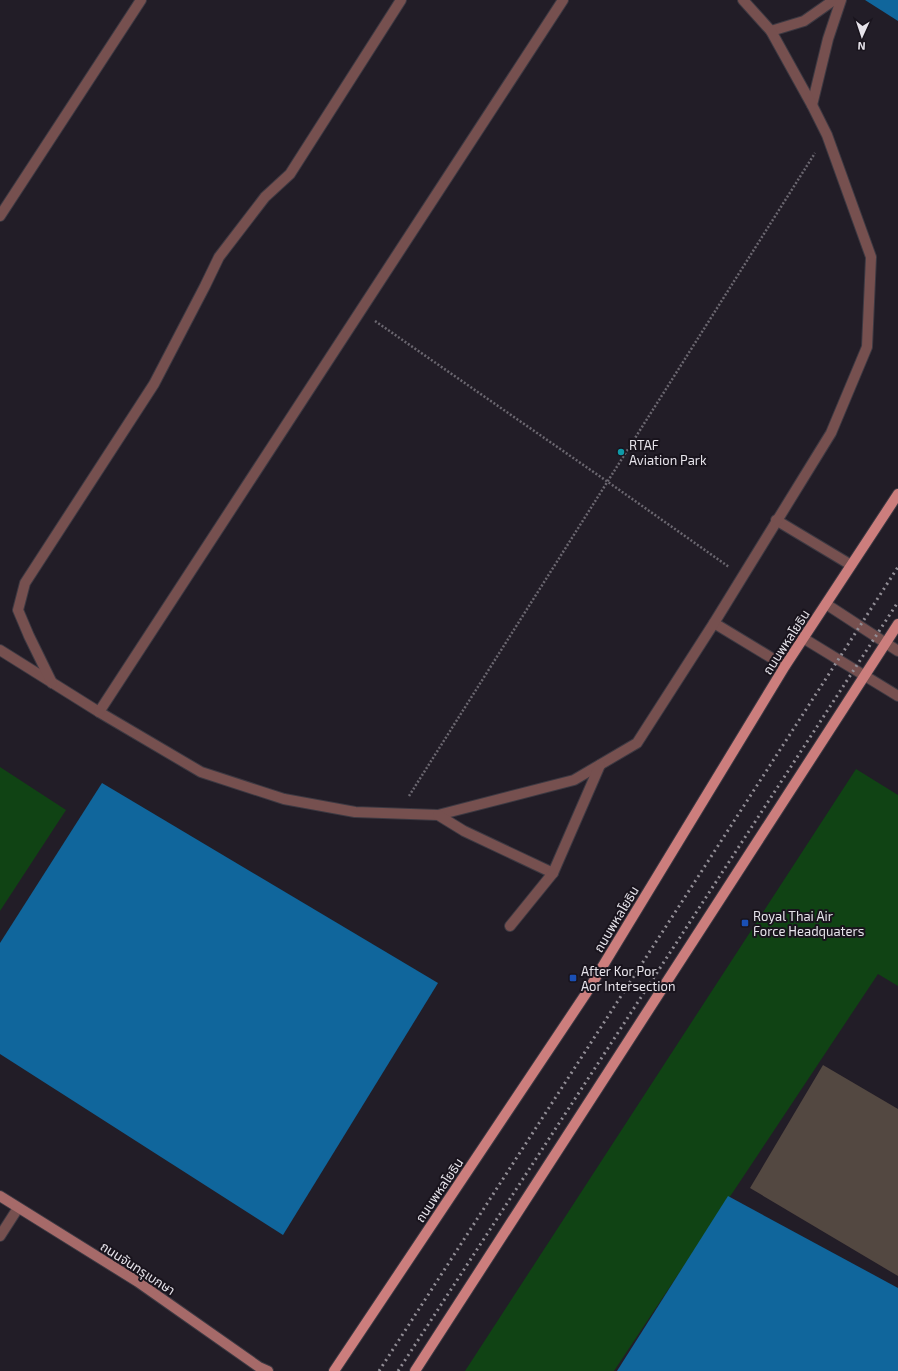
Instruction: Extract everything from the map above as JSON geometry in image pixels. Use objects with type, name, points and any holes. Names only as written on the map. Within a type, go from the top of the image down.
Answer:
[{"type":"main road","name":"ถนนพหลโยธิน","points":[[334,1371],[587,992],[785,666],[898,494]]},
{"type":"main road","points":[[415,1371],[898,624]]},
{"type":"main road","name":"ถนนจันทรุเบกษา","points":[[0,1196],[138,1282],[263,1370]]},
{"type":"lane","points":[[0,216],[141,0]]},
{"type":"lane","points":[[52,683],[18,610],[25,583],[154,384],[219,257],[265,197],[290,174],[401,0]]},
{"type":"lane","points":[[99,712],[563,0]]},
{"type":"lane","points":[[0,650],[99,712],[201,772],[284,799],[355,812],[438,814],[574,780],[637,743],[714,623],[776,520],[831,433],[867,347],[871,257],[827,135],[771,31],[743,0]]},
{"type":"lane","points":[[771,31],[804,21],[834,0]]},
{"type":"lane","points":[[812,105],[828,39],[841,0]]},
{"type":"lane","points":[[776,520],[851,565]]},
{"type":"lane","points":[[826,604],[898,651]]},
{"type":"lane","points":[[714,623],[785,666]]},
{"type":"lane","points":[[804,638],[898,696]]},
{"type":"lane","points":[[510,926],[553,874],[600,765]]},
{"type":"lane","points":[[438,814],[464,831],[553,874]]},
{"type":"lane","points":[[0,1236],[18,1208]]},
{"type":"path","points":[[398,814],[827,135]]},
{"type":"path","points":[[360,311],[608,482],[742,577]]},
{"type":"green space","points":[[0,767],[66,810],[0,911]]},
{"type":"green space","points":[[856,769],[898,795],[898,986],[878,974],[614,1371],[465,1371]]},
{"type":"water","points":[[865,0],[898,0],[898,21]]},
{"type":"water","points":[[102,783],[438,983],[283,1235],[0,1054],[0,943]]},
{"type":"water","points":[[728,1196],[898,1288],[898,1371],[617,1371]]},
{"type":"building","points":[[823,1065],[898,1109],[898,1276],[750,1188]]},
{"type":"railway","points":[[379,1371],[898,567]]},
{"type":"railway","points":[[398,1371],[898,602]]},
{"type":"place","name":"RTAF Aviation Park","points":[[621,452]]},
{"type":"place","name":"Royal Thai Air Force Headquaters","points":[[745,923]]},
{"type":"place","name":"After Kor Por Aor Intersection","points":[[573,978]]}]
